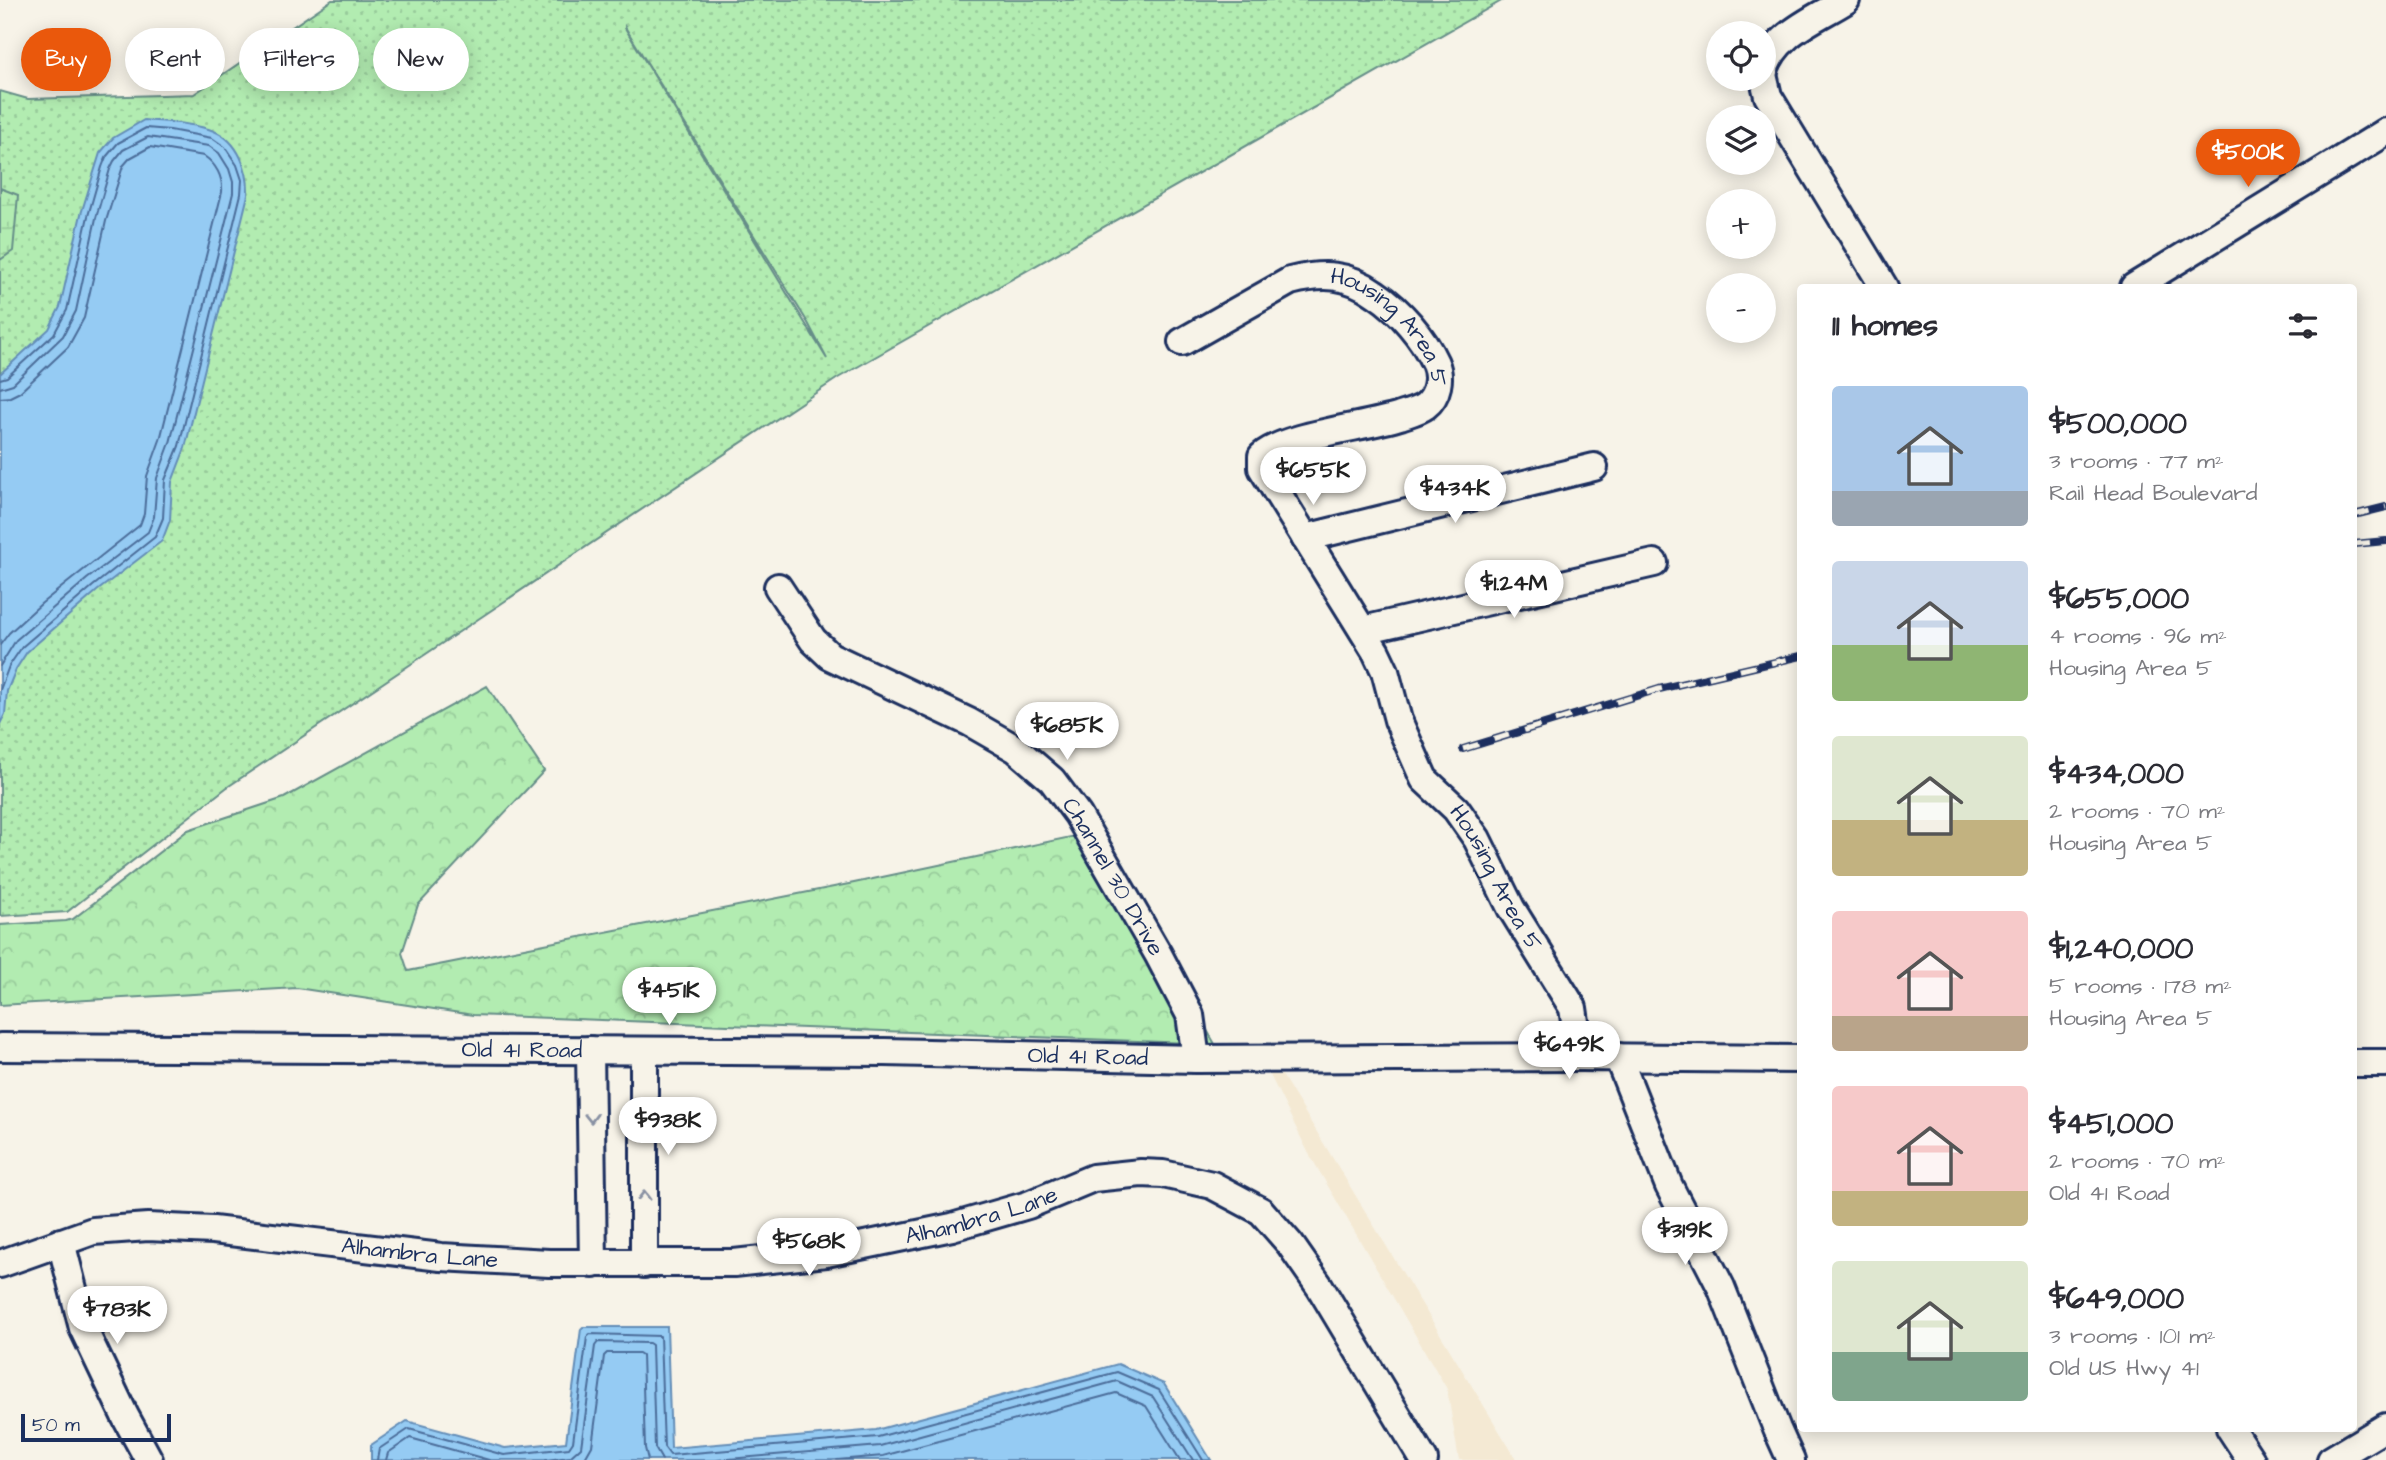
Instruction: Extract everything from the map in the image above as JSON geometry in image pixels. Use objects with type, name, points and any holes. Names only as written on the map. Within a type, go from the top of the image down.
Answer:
[{"type":"street","points":[[1776,45],[1846,0]]},
{"type":"street","points":[[1767,91],[1882,284]]},
{"type":"street","points":[[2139,284],[2386,132]]},
{"type":"street","name":"Housing Area 5","points":[[1182,342],[1290,281],[1331,275],[1344,276],[1376,293],[1402,316],[1427,347],[1436,367],[1438,382],[1434,397],[1422,409],[1387,420],[1282,444],[1262,456],[1262,468],[1363,630],[1385,671],[1398,720],[1423,779],[1456,809],[1477,839],[1511,908],[1573,1008],[1580,1057]]},
{"type":"street","points":[[1305,538],[1594,467]]},
{"type":"street","points":[[1363,630],[1654,563]]},
{"type":"street","name":"Channel 30 Drive","points":[[778,587],[813,640],[830,656],[969,722],[1016,749],[1052,780],[1078,815],[1190,1015],[1196,1059]]},
{"type":"street","name":"Old 41 Road","points":[[0,1047],[885,1052],[1196,1059],[1797,1059]]},
{"type":"street","points":[[590,1050],[593,1264]]},
{"type":"street","points":[[644,1051],[644,1264]]},
{"type":"street","points":[[1618,1057],[1669,1186],[1721,1287],[1791,1460]]},
{"type":"street","points":[[2357,1063],[2386,1063]]},
{"type":"street","name":"Alhambra Lane","points":[[0,1264],[93,1231],[148,1227],[214,1230],[441,1257],[593,1264],[734,1263],[826,1253],[952,1227],[1028,1205],[1093,1178],[1141,1173],[1188,1178],[1212,1185],[1261,1211],[1290,1244],[1320,1287],[1424,1460]]},
{"type":"street","points":[[61,1242],[83,1328],[149,1460]]},
{"type":"street","points":[[2331,1460],[2386,1427]]},
{"type":"street","points":[[2233,1432],[2251,1460]]},
{"type":"shaded area","points":[[1269,1073],[1282,1075],[1517,1460],[1459,1460],[1447,1389],[1308,1152]]},
{"type":"green space","points":[[332,0],[1503,0],[838,378],[226,788],[67,912],[0,916],[0,91],[28,99],[225,91],[225,73],[239,63],[239,91],[359,91],[359,28],[291,28]],"holes":[[[625,27],[808,323],[827,359]]]},
{"type":"green space","points":[[0,188],[18,195],[13,251],[0,260]]},
{"type":"green space","points":[[487,686],[544,771],[418,905],[402,953],[408,971],[854,883],[1080,835],[1127,893],[1215,1044],[473,1015],[297,988],[0,1005],[0,925],[73,919],[188,830],[284,798]]},
{"type":"water","points":[[144,120],[198,126],[223,136],[241,158],[247,176],[248,195],[185,448],[172,482],[170,520],[162,541],[97,591],[27,652],[7,691],[5,714],[0,724],[0,374],[49,329],[60,307],[81,214],[100,153],[113,138]]},
{"type":"water","points":[[583,1327],[667,1327],[671,1448],[876,1430],[1118,1364],[1164,1384],[1211,1460],[371,1460],[371,1445],[407,1421],[505,1448],[566,1442]]},
{"type":"railway","points":[[2357,514],[2386,507]]},
{"type":"railway","points":[[2357,544],[2386,541]]},
{"type":"railway","points":[[1463,749],[1659,689],[1797,657]]}]
